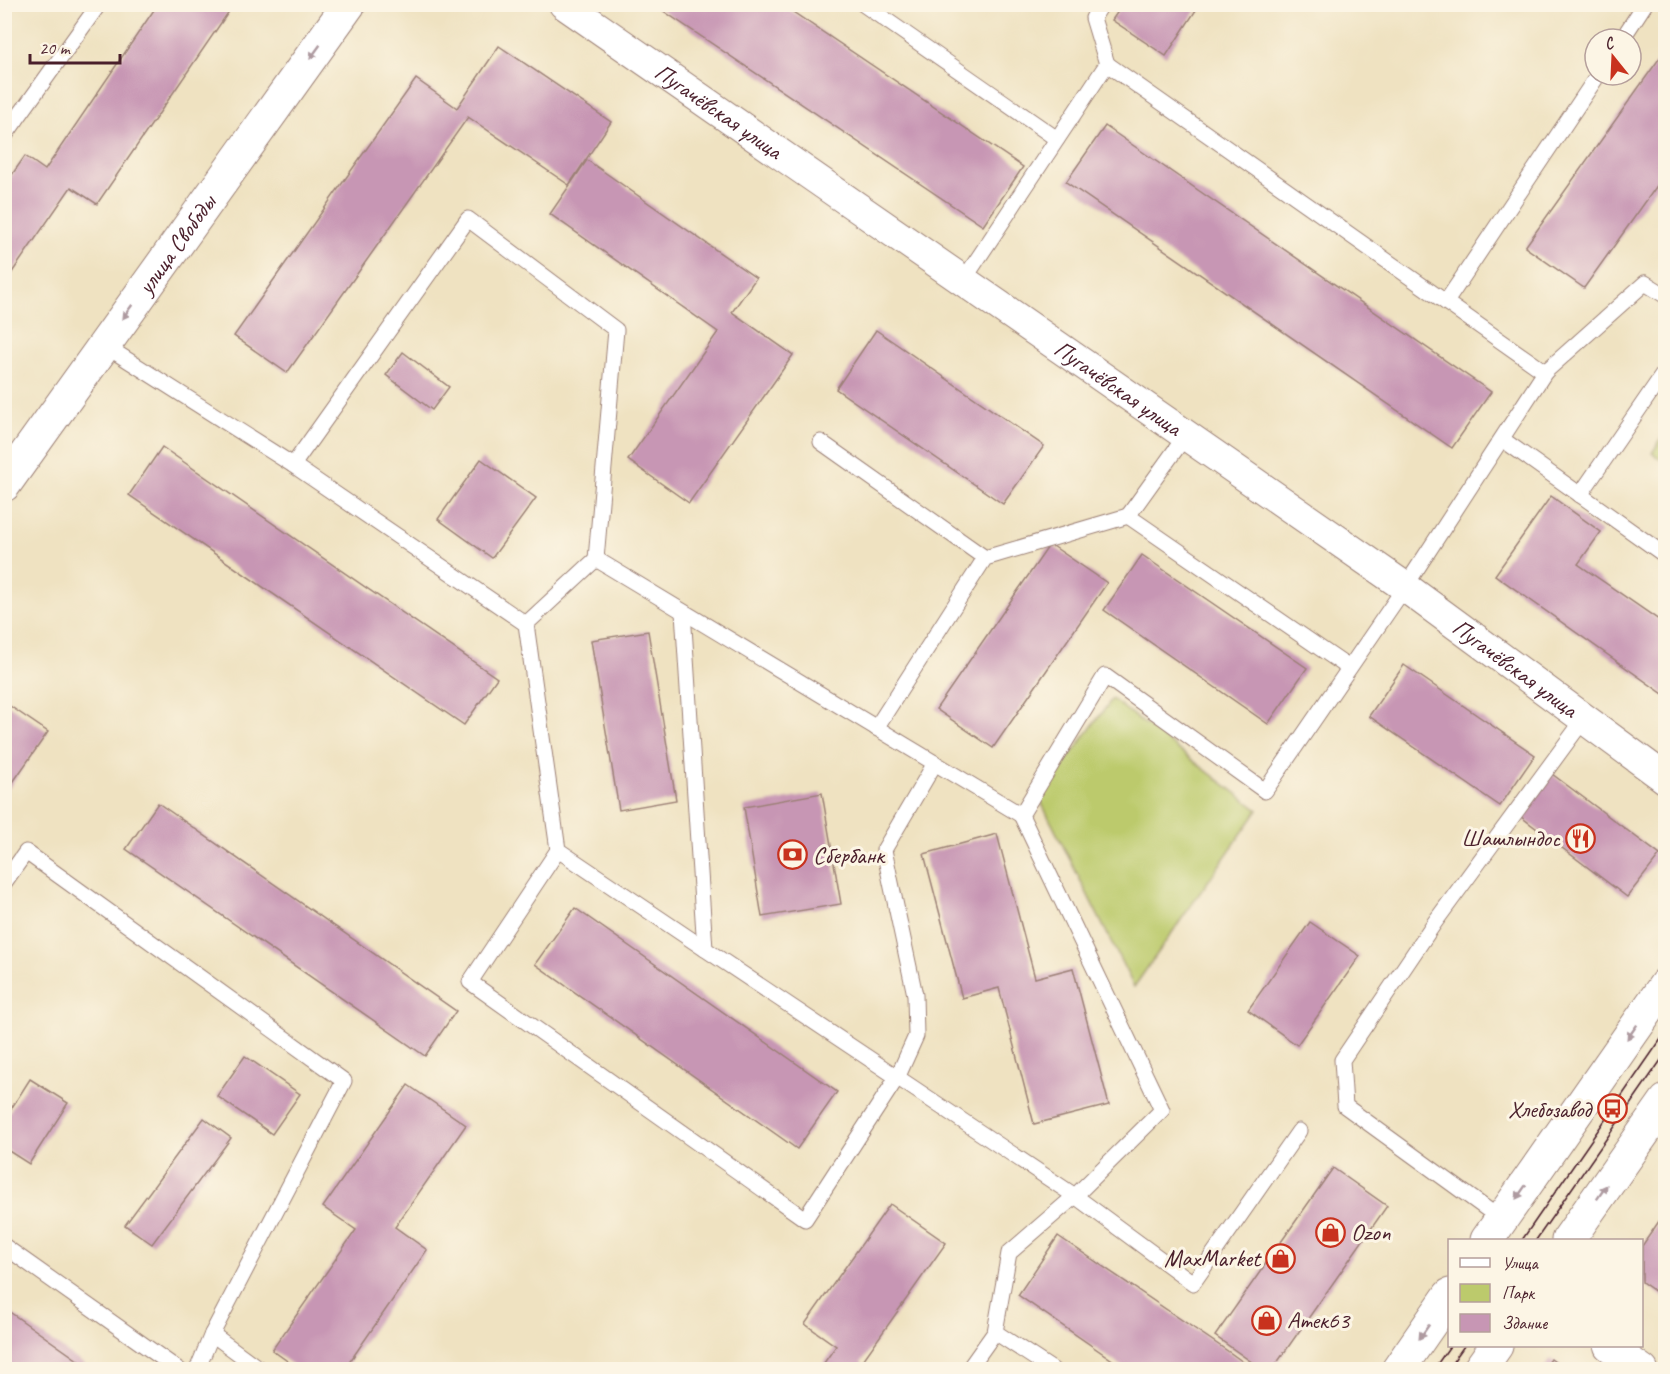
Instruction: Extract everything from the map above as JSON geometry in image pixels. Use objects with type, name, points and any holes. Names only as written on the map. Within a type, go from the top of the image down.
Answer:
[{"type":"street","name":"улица Свободы","points":[[4,485],[349,4]]},
{"type":"street","name":"Пугачёвская улица","points":[[582,10],[963,281],[1405,587],[1665,779]]},
{"type":"street","points":[[1495,1230],[1665,984]]},
{"type":"street","points":[[1569,1239],[1665,1101]]},
{"type":"street","points":[[1398,1370],[1448,1296]]},
{"type":"street","points":[[1479,1370],[1495,1347]]},
{"type":"street","points":[[1610,1347],[1643,1370]]},
{"type":"lane","points":[[4,136],[10,116],[99,4]]},
{"type":"lane","points":[[863,4],[1058,139]]},
{"type":"lane","points":[[1102,4],[1093,18],[1107,64],[1545,372]]},
{"type":"lane","points":[[1630,27],[1645,4]]},
{"type":"lane","points":[[963,281],[1107,64]]},
{"type":"lane","points":[[1446,302],[1590,87]]},
{"type":"lane","points":[[293,465],[468,219],[616,330],[596,560],[526,624]]},
{"type":"lane","points":[[1021,815],[1105,676],[1265,791],[1405,587],[1545,372],[1645,283],[1665,296]]},
{"type":"lane","points":[[104,345],[293,465],[526,624],[558,850],[470,982],[805,1219],[898,1076],[916,1036],[915,995],[884,850],[934,763]]},
{"type":"lane","points":[[1580,495],[1665,370]]},
{"type":"lane","points":[[876,728],[985,558],[1128,516],[1186,435]]},
{"type":"lane","points":[[1502,439],[1665,556]]},
{"type":"lane","points":[[821,442],[985,558]]},
{"type":"lane","points":[[1128,516],[1349,668]]},
{"type":"lane","points":[[596,560],[1021,815],[1162,1110],[1075,1196],[1009,1253],[995,1332],[968,1370]]},
{"type":"lane","points":[[683,612],[705,949]]},
{"type":"lane","points":[[1495,1230],[1345,1106],[1342,1059],[1435,922],[1584,719]]},
{"type":"lane","points":[[558,850],[1075,1196],[1193,1283],[1299,1131]]},
{"type":"lane","points":[[4,883],[26,852],[344,1081],[212,1334],[197,1370]]},
{"type":"lane","points":[[4,1246],[179,1370]]},
{"type":"lane","points":[[995,1332],[1053,1370]]},
{"type":"lane","points":[[212,1334],[261,1370]]},
{"type":"green space","points":[[1665,433],[1665,462],[1652,453]]},
{"type":"green space","points":[[1112,699],[1258,810],[1134,987],[1039,798]]},
{"type":"building","points":[[158,4],[234,4],[97,204],[71,187],[4,284],[4,186],[25,156],[45,170]]},
{"type":"building","points":[[653,4],[781,4],[1023,167],[983,226]]},
{"type":"building","points":[[1123,4],[1200,4],[1166,56],[1112,20]]},
{"type":"building","points":[[499,46],[611,122],[569,185],[468,117],[287,373],[234,336],[416,79],[457,108]]},
{"type":"building","points":[[1666,49],[1666,173],[1584,288],[1525,247],[1639,87],[1643,87],[1643,81]]},
{"type":"building","points":[[1105,126],[1491,392],[1452,448],[1066,182]]},
{"type":"building","points":[[587,160],[756,278],[732,312],[793,355],[689,503],[628,460],[718,332],[550,214]]},
{"type":"building","points":[[876,330],[1044,446],[1003,504],[836,389]]},
{"type":"building","points":[[403,352],[449,387],[432,410],[386,375]]},
{"type":"building","points":[[162,447],[497,678],[464,725],[129,495]]},
{"type":"building","points":[[481,459],[536,498],[492,558],[438,519]]},
{"type":"building","points":[[1551,496],[1601,532],[1578,564],[1666,625],[1666,696],[1495,575]]},
{"type":"building","points":[[1050,544],[1107,583],[993,748],[936,709]]},
{"type":"building","points":[[1142,555],[1307,668],[1268,724],[1104,610]]},
{"type":"building","points":[[648,631],[676,800],[619,810],[591,640]]},
{"type":"building","points":[[1404,665],[1535,755],[1500,806],[1369,716]]},
{"type":"building","points":[[4,702],[48,732],[4,795]]},
{"type":"building","points":[[1552,774],[1660,855],[1627,897],[1520,816]]},
{"type":"building","name":"Сбербанк","points":[[822,793],[841,904],[762,917],[744,807]]},
{"type":"building","points":[[158,803],[456,1011],[425,1056],[126,849]]},
{"type":"building","points":[[997,834],[1035,978],[1073,968],[1109,1105],[1034,1124],[999,988],[962,998],[924,854]]},
{"type":"building","points":[[575,908],[837,1092],[797,1149],[535,964]]},
{"type":"building","points":[[1310,922],[1360,956],[1297,1045],[1248,1010]]},
{"type":"building","points":[[245,1056],[300,1094],[272,1134],[217,1096]]},
{"type":"building","points":[[30,1079],[68,1103],[29,1164],[4,1148],[4,1120]]},
{"type":"building","points":[[408,1085],[466,1125],[395,1227],[427,1250],[344,1370],[300,1370],[272,1350],[356,1230],[323,1207]]},
{"type":"building","points":[[204,1118],[231,1138],[152,1244],[125,1225]]},
{"type":"building","points":[[1333,1168],[1387,1206],[1272,1370],[1263,1370],[1215,1336]]},
{"type":"building","points":[[890,1204],[946,1243],[861,1363],[870,1370],[819,1370],[836,1346],[805,1324]]},
{"type":"building","points":[[1666,1211],[1666,1299],[1643,1283],[1643,1245]]},
{"type":"building","points":[[1058,1236],[1254,1370],[1127,1370],[1018,1295]]},
{"type":"building","points":[[4,1308],[92,1370],[4,1370]]},
{"type":"building","points":[[1551,1359],[1566,1370],[1543,1370]]},
{"type":"tram line","points":[[1523,1239],[1666,1032]]},
{"type":"tram line","points":[[1537,1239],[1666,1053]]},
{"type":"tram line","points":[[1433,1370],[1449,1347]]},
{"type":"tram line","points":[[1447,1370],[1463,1347]]},
{"type":"place","name":"Шашлындос","points":[[1581,838]]},
{"type":"place","name":"Сбербанк","points":[[792,855]]},
{"type":"place","name":"Хлебозавод","points":[[1612,1109]]},
{"type":"place","name":"Ozon","points":[[1330,1232]]},
{"type":"place","name":"MaxMarket","points":[[1281,1258]]},
{"type":"place","name":"Атек63","points":[[1266,1320]]}]
